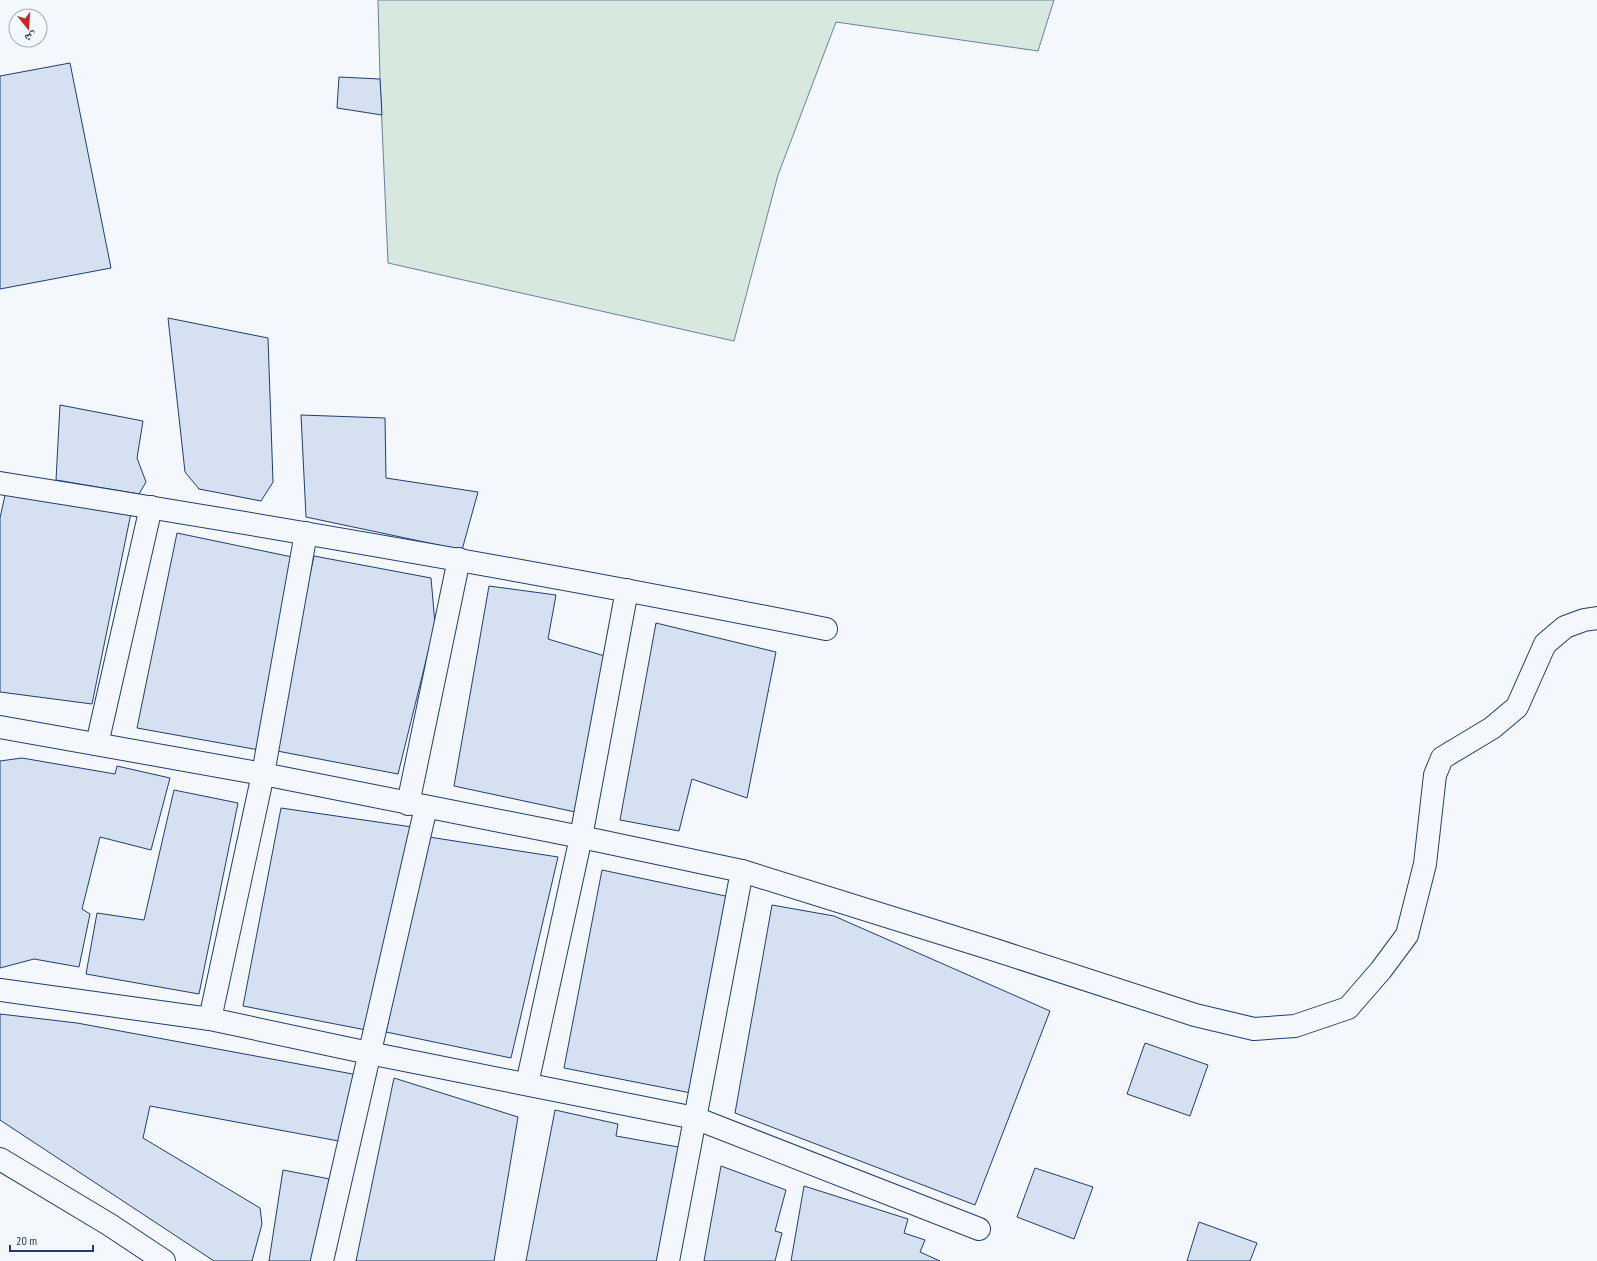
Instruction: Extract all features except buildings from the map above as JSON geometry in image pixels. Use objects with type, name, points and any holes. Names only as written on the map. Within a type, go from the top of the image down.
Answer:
[{"type":"street","points":[[0,483],[459,559],[826,629]]},
{"type":"street","points":[[97,744],[151,507]]},
{"type":"street","points":[[210,1019],[263,774],[306,533]]},
{"type":"street","points":[[322,1261],[370,1053],[417,805],[459,559]]},
{"type":"street","points":[[527,1084],[581,837],[627,590]]},
{"type":"street","points":[[0,727],[263,774],[581,837],[742,871],[992,949],[1195,1015],[1254,1029],[1295,1026],[1348,1008],[1381,970],[1407,935],[1425,864],[1435,775],[1442,758],[1492,728],[1517,707],[1545,644],[1565,627],[1584,620],[1597,618]]},
{"type":"street","points":[[668,1261],[742,871]]},
{"type":"street","points":[[0,990],[210,1019],[370,1053],[695,1118],[979,1229]]},
{"type":"street","points":[[0,1159],[110,1225],[164,1261]]},
{"type":"shaded area","points":[[378,0],[1054,0],[1038,51],[836,22],[778,175],[734,341],[388,263]]}]
